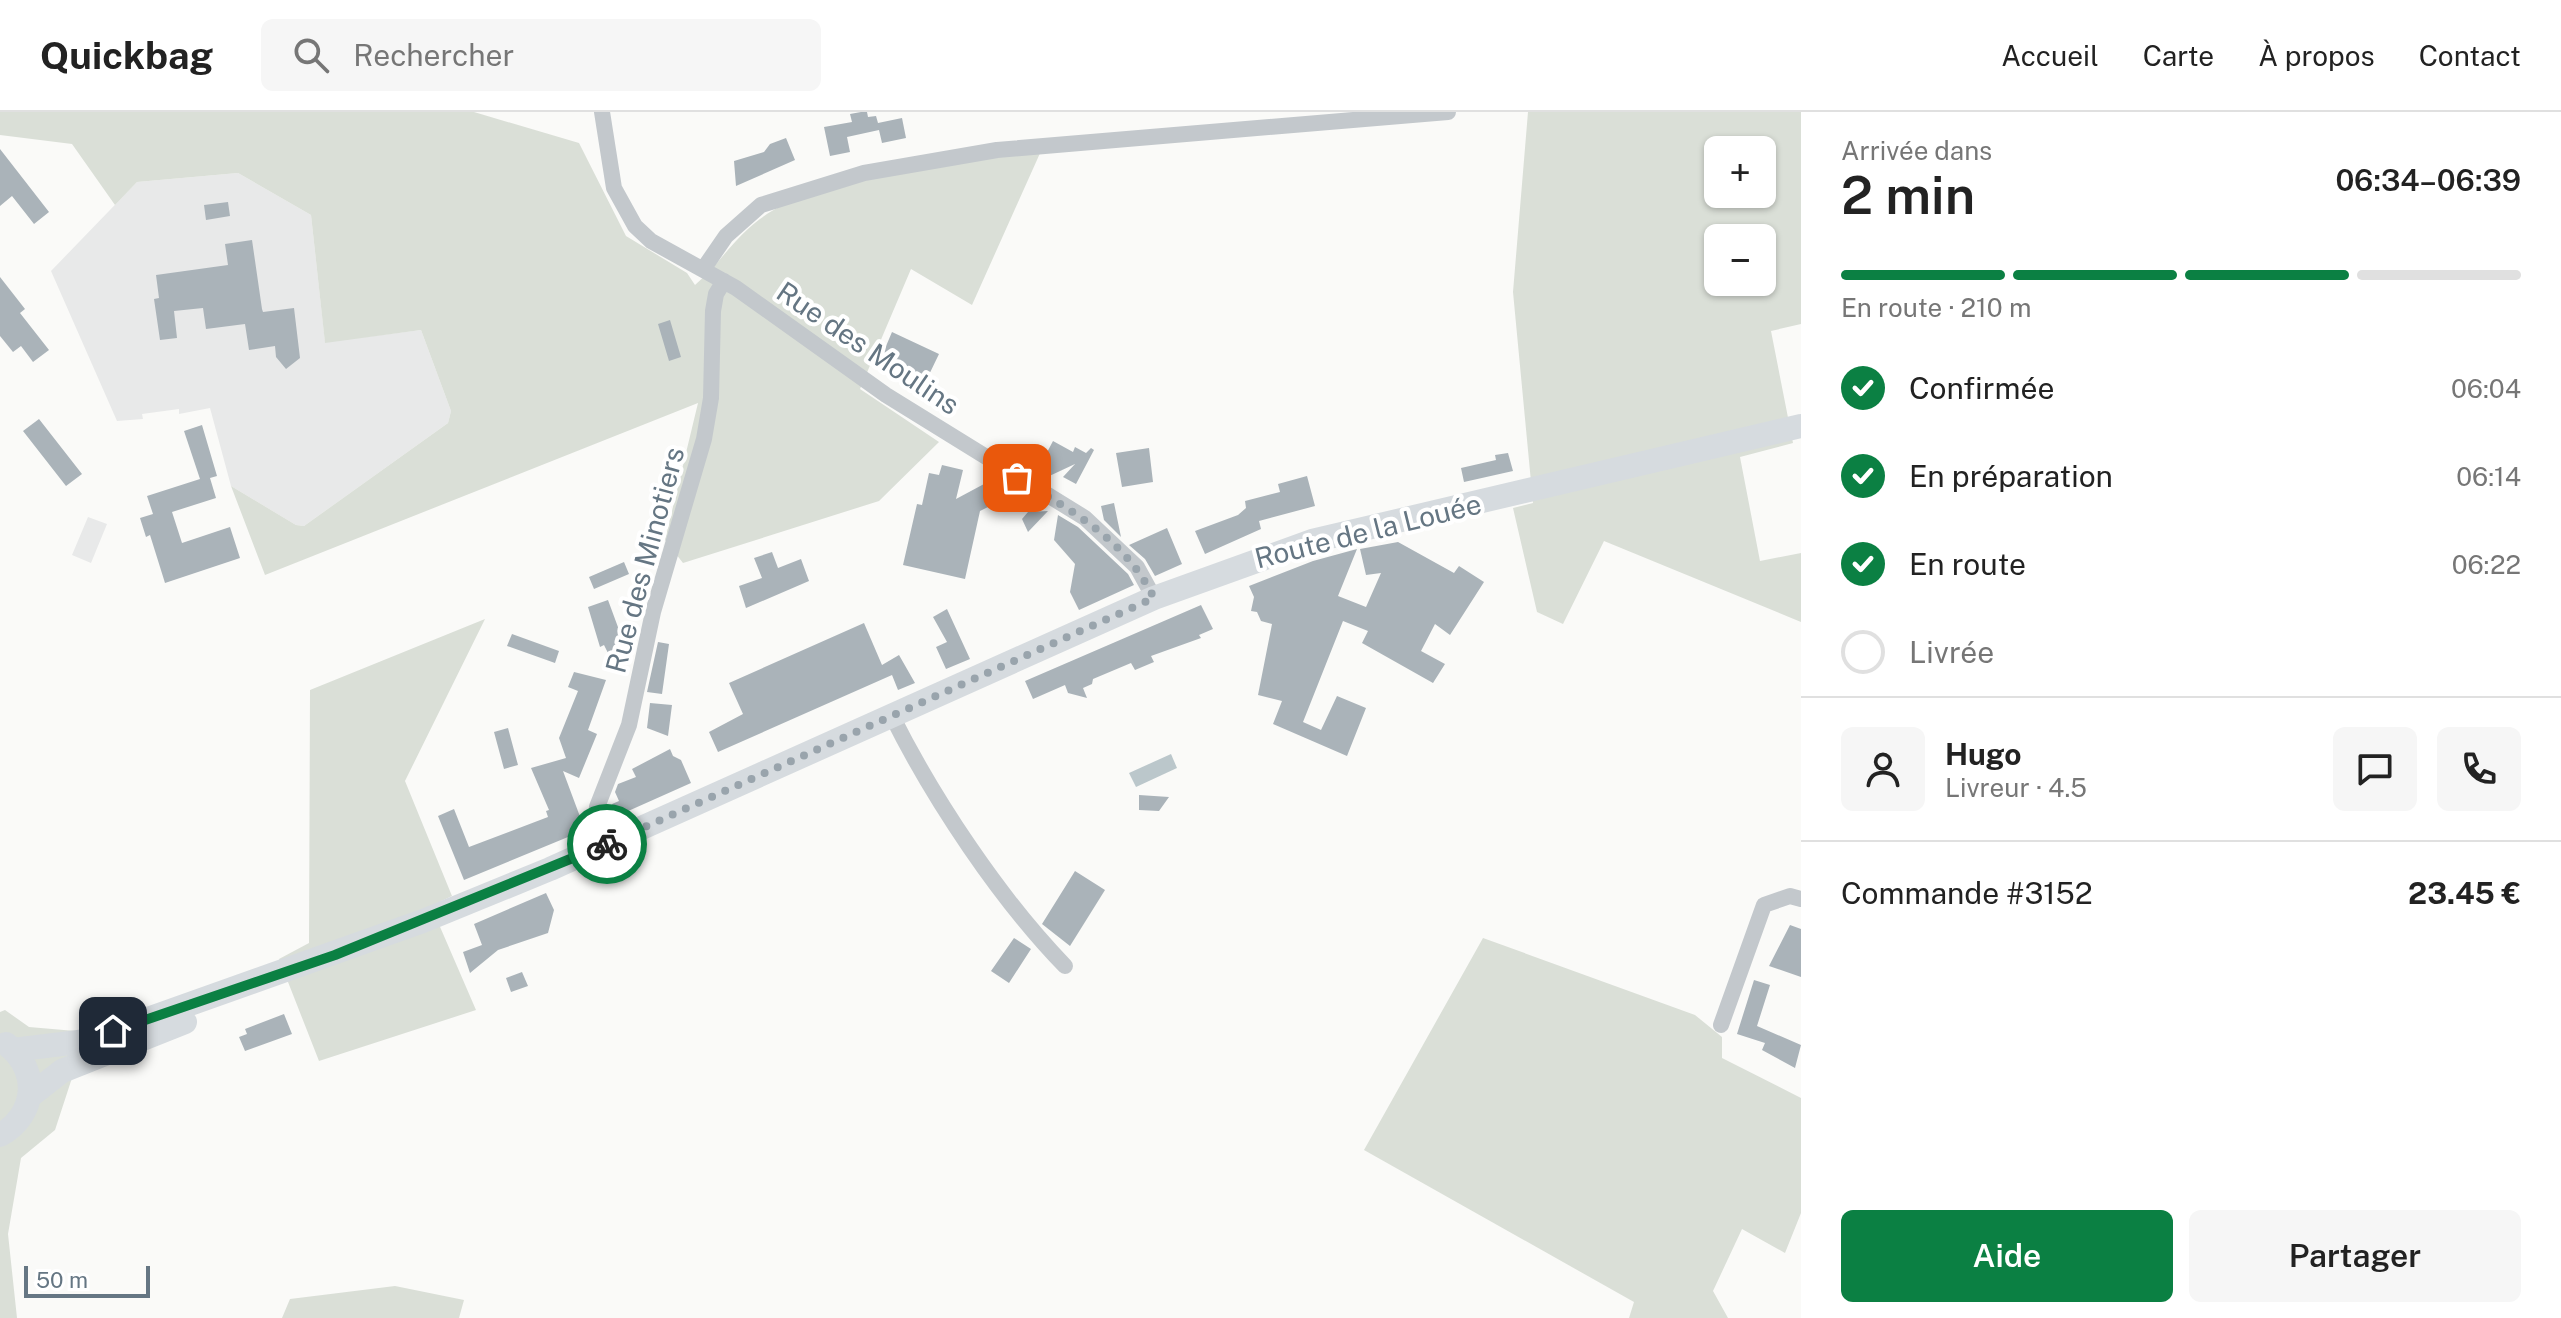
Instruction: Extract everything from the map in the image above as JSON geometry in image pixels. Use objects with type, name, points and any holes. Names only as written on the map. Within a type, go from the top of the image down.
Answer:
[{"type":"main road","name":"Route de la Louée","points":[[0,1135],[19,1121],[30,1096],[62,1071],[603,846],[1154,598],[1312,541],[1801,426]]},
{"type":"main road","name":"Route de la Louée","points":[[7,1045],[86,1041],[335,955]]},
{"type":"main road","points":[[7,1045],[28,1071],[30,1096]]},
{"type":"street","name":"Rue des Moulins","points":[[602,112],[607,159],[622,207],[635,226],[651,241],[704,268],[886,395],[1085,518],[1137,567],[1154,598]]},
{"type":"street","points":[[704,268],[726,236],[761,205],[864,173],[997,150],[1448,112]]},
{"type":"street","name":"Rue des Minotiers","points":[[603,846],[594,818],[629,725],[653,612],[704,439],[711,398],[713,311],[716,294],[724,281]]},
{"type":"street","points":[[892,716],[954,820],[1034,934],[1065,966]]},
{"type":"street","points":[[1721,1025],[1764,905],[1790,896],[1801,899]]},
{"type":"shaded area","points":[[0,112],[474,112],[579,143],[626,236],[687,273],[695,285],[749,228],[776,209],[809,194],[888,173],[1041,151],[972,305],[911,269],[860,389],[939,442],[879,501],[683,563],[665,540],[698,403],[265,575],[231,486],[296,525],[304,526],[448,423],[451,411],[421,330],[325,343],[311,215],[238,173],[137,182],[115,205],[72,144],[0,135]]},
{"type":"shaded area","points":[[1528,112],[1801,112],[1801,324],[1771,331],[1793,443],[1740,457],[1760,561],[1801,553],[1801,622],[1604,541],[1563,624],[1537,612],[1513,508],[1533,503],[1513,292]]},
{"type":"shaded area","points":[[238,173],[311,215],[325,342],[421,330],[451,411],[448,423],[304,526],[296,525],[231,486],[210,408],[179,414],[179,409],[142,414],[143,419],[117,421],[51,271],[137,182]]},
{"type":"shaded area","points":[[88,517],[107,524],[91,563],[72,555]]},
{"type":"shaded area","points":[[485,619],[405,781],[452,896],[431,906],[476,1010],[319,1061],[279,959],[309,943],[310,690]]},
{"type":"shaded area","points":[[1171,754],[1177,768],[1136,787],[1129,773]]},
{"type":"shaded area","points":[[1483,938],[1695,1015],[1722,1037],[1722,1058],[1801,1098],[1801,1213],[1785,1253],[1742,1229],[1713,1291],[1728,1318],[1629,1318],[1634,1302],[1364,1150]]},
{"type":"shaded area","points":[[5,1010],[29,1027],[87,1032],[55,1130],[21,1158],[8,1234],[17,1318],[0,1318],[0,1012]]},
{"type":"shaded area","points":[[395,1286],[464,1300],[459,1318],[282,1318],[290,1299]]},
{"type":"building","points":[[867,112],[868,117],[876,116],[878,123],[902,118],[906,138],[882,143],[879,130],[847,137],[850,152],[830,156],[824,127],[852,122],[850,114]]},
{"type":"building","points":[[786,138],[795,160],[736,186],[734,161],[764,152],[770,144]]},
{"type":"building","points":[[0,149],[49,212],[34,224],[12,196],[0,206]]},
{"type":"building","points":[[228,202],[230,216],[206,220],[204,205]]},
{"type":"building","points":[[252,240],[263,312],[294,308],[300,358],[286,369],[276,357],[275,346],[249,350],[245,324],[206,329],[203,308],[174,311],[177,338],[160,340],[154,299],[159,298],[156,275],[228,265],[225,244]]},
{"type":"building","points":[[0,277],[25,309],[20,313],[49,350],[33,362],[21,346],[13,352],[0,336]]},
{"type":"building","points":[[670,320],[681,357],[669,361],[658,324]]},
{"type":"building","points":[[892,332],[939,354],[925,383],[890,366],[892,363],[881,358]]},
{"type":"building","points":[[39,419],[82,474],[66,486],[23,431]]},
{"type":"building","points":[[202,425],[217,476],[210,478],[216,498],[172,512],[182,543],[230,527],[240,558],[165,583],[150,535],[146,537],[140,518],[153,514],[147,496],[200,479],[184,431]]},
{"type":"building","points":[[1053,441],[1073,452],[1075,447],[1086,453],[1091,448],[1094,450],[1076,484],[1063,477],[1075,464],[1043,479],[1051,465],[1043,460]]},
{"type":"building","points":[[1149,448],[1153,482],[1122,487],[1116,453]]},
{"type":"building","points":[[1508,453],[1513,471],[1464,482],[1461,468],[1496,460],[1495,455]]},
{"type":"building","points":[[942,465],[963,470],[956,499],[984,484],[986,490],[1003,480],[1020,491],[980,511],[965,579],[903,565],[917,504],[922,505],[929,473],[939,475]]},
{"type":"building","points":[[1307,476],[1315,506],[1259,521],[1261,529],[1205,554],[1195,531],[1238,515],[1246,508],[1245,501],[1280,492],[1278,484]]},
{"type":"building","points":[[1114,503],[1121,537],[1104,520],[1101,506]]},
{"type":"building","points":[[1048,511],[1028,532],[1022,519],[1028,512]]},
{"type":"building","points":[[1058,515],[1078,527],[1128,574],[1134,585],[1079,610],[1070,592],[1075,564],[1054,540]]},
{"type":"building","points":[[1167,528],[1182,564],[1155,576],[1145,559],[1129,545]]},
{"type":"building","points":[[1398,542],[1454,573],[1459,566],[1484,582],[1450,635],[1435,624],[1421,651],[1445,664],[1433,683],[1362,643],[1368,631],[1343,621],[1303,722],[1321,730],[1337,696],[1366,708],[1347,756],[1273,724],[1282,701],[1258,695],[1272,624],[1261,621],[1257,612],[1251,611],[1254,597],[1249,586],[1313,561],[1357,549],[1338,596],[1366,607],[1381,573],[1366,575],[1360,549]]},
{"type":"building","points":[[772,552],[778,568],[801,559],[809,581],[746,608],[739,586],[762,578],[754,558]]},
{"type":"building","points":[[624,562],[629,574],[594,589],[589,577]]},
{"type":"building","points":[[608,600],[622,638],[618,640],[622,650],[609,655],[604,645],[600,647],[588,607]]},
{"type":"building","points":[[1201,605],[1213,629],[1199,635],[1201,638],[1151,656],[1154,662],[1135,670],[1131,663],[1093,679],[1092,684],[1083,688],[1087,698],[1068,693],[1065,685],[1033,699],[1025,681]]},
{"type":"building","points":[[947,609],[970,659],[946,669],[936,647],[947,642],[933,617]]},
{"type":"building","points":[[864,623],[882,665],[899,655],[915,683],[898,690],[892,675],[718,752],[709,732],[743,714],[729,683]]},
{"type":"building","points":[[512,634],[559,651],[555,663],[507,646]]},
{"type":"building","points":[[658,642],[669,644],[662,694],[647,692]]},
{"type":"building","points":[[574,672],[606,680],[588,730],[597,734],[579,778],[563,771],[585,830],[464,880],[438,816],[454,809],[469,847],[548,817],[546,811],[549,810],[531,768],[566,758],[559,738],[578,691],[568,687]]},
{"type":"building","points":[[650,703],[672,705],[668,736],[647,728]]},
{"type":"building","points":[[508,728],[518,765],[504,769],[494,732]]},
{"type":"building","points":[[670,749],[673,756],[681,760],[691,783],[617,816],[612,804],[619,801],[615,792],[618,784],[636,777],[632,769]]},
{"type":"building","points":[[1139,795],[1169,797],[1159,811],[1139,810]]},
{"type":"building","points":[[1075,871],[1105,890],[1070,946],[1042,924]]},
{"type":"building","points":[[546,893],[554,910],[548,933],[498,950],[470,973],[463,952],[482,945],[474,924]]},
{"type":"building","points":[[1790,925],[1801,929],[1801,977],[1769,966]]},
{"type":"building","points":[[1014,938],[1031,949],[1009,983],[991,971]]},
{"type":"building","points":[[522,972],[528,986],[511,992],[506,978]]},
{"type":"building","points":[[1754,980],[1770,985],[1757,1026],[1801,1045],[1795,1068],[1762,1050],[1765,1043],[1737,1034]]},
{"type":"building","points":[[284,1014],[292,1034],[245,1051],[239,1037],[247,1034],[245,1029]]},
{"type":"way so far","points":[[607,844],[1154,598],[1137,567],[1085,518],[1017,478]]},
{"type":"route","points":[[113,1031],[335,955],[607,844]]}]
